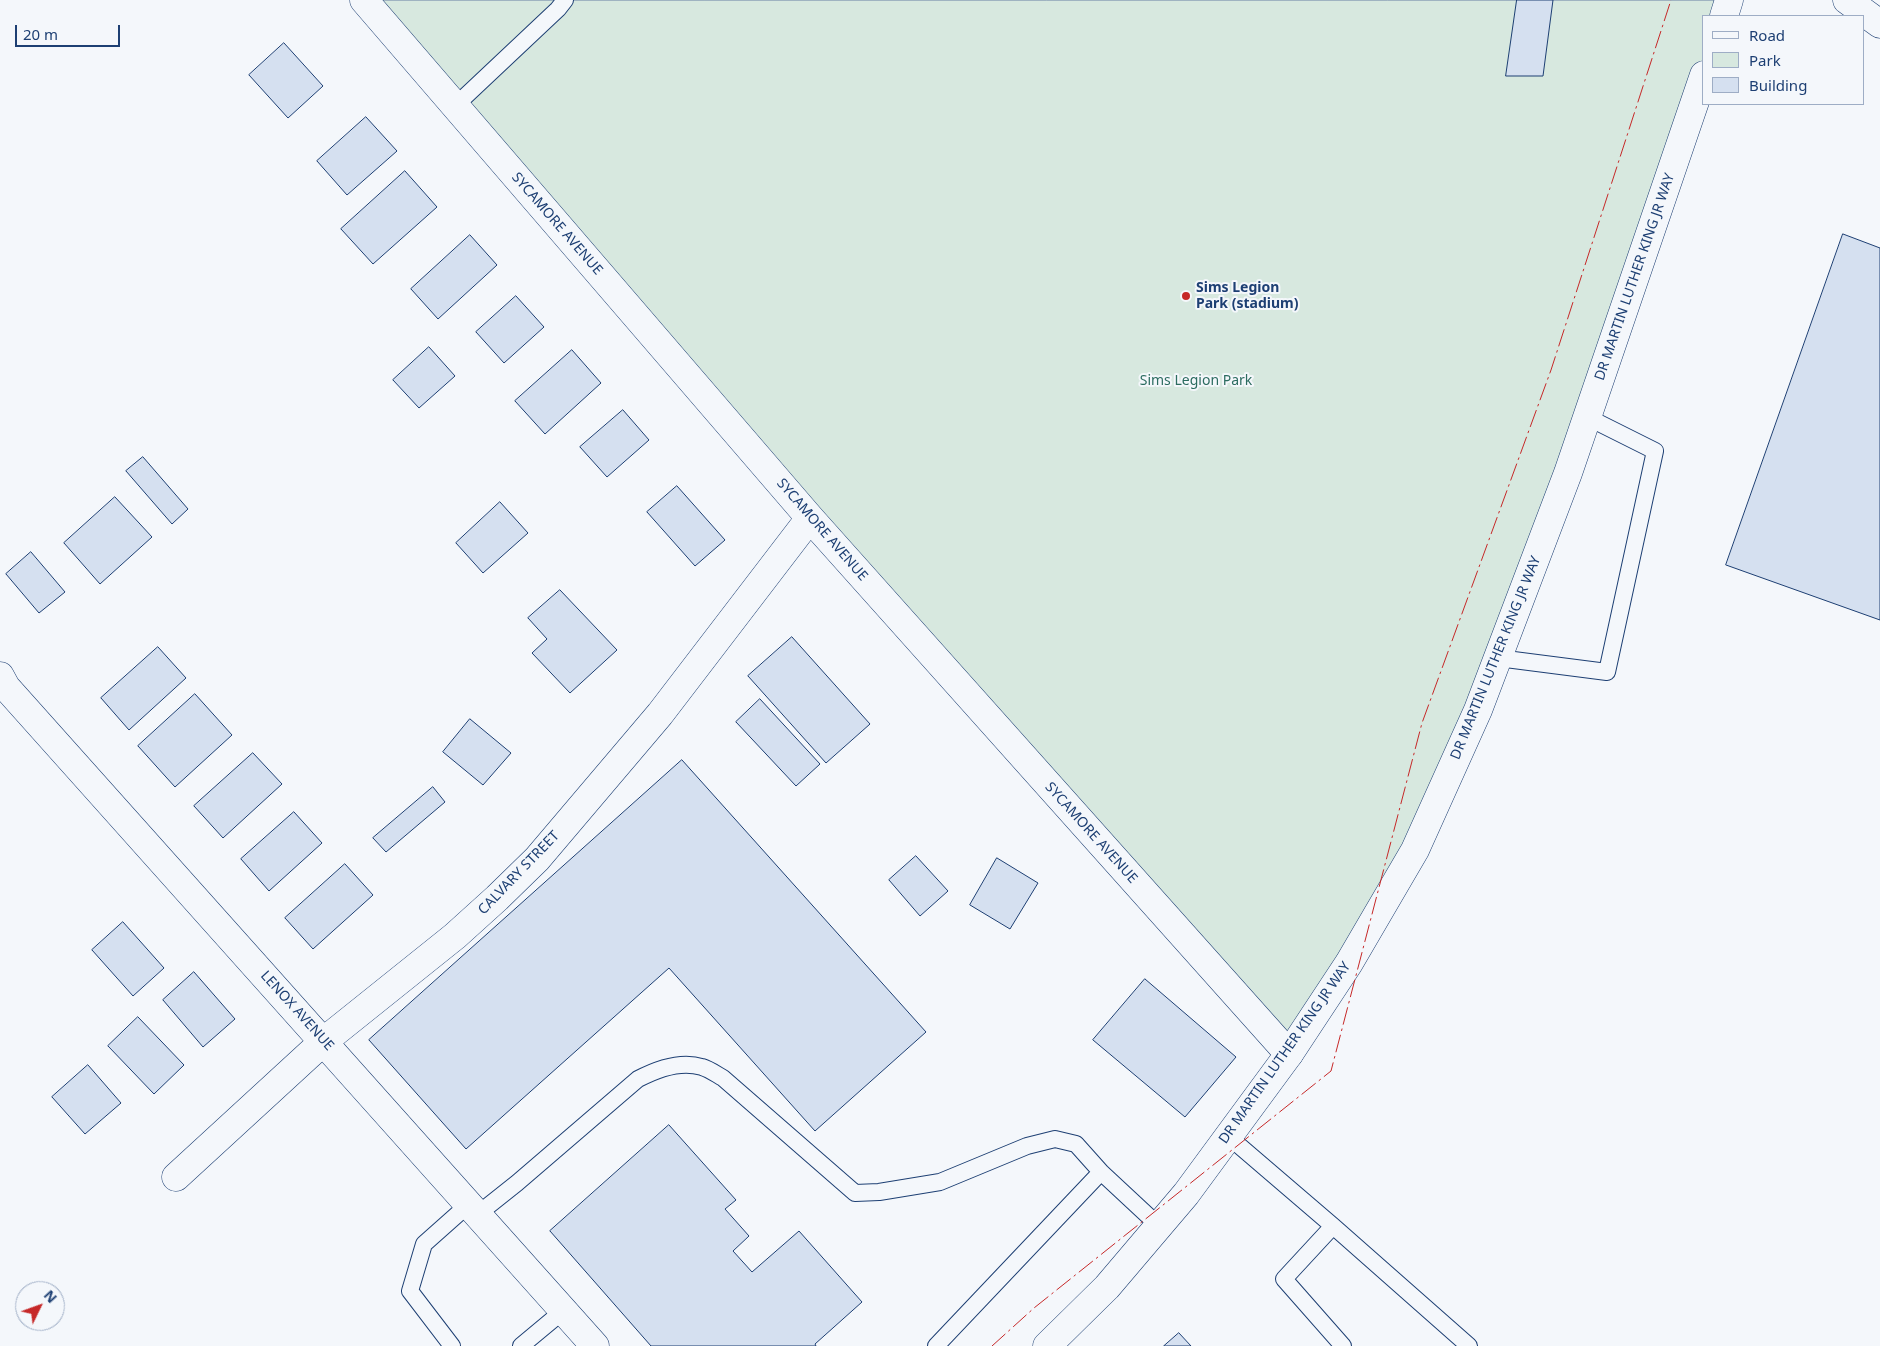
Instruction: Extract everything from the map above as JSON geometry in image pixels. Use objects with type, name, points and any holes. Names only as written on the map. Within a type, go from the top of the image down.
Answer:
[{"type":"street","name":"SYCAMORE AVENUE","points":[[364,0],[810,518],[1289,1054]]},
{"type":"street","points":[[1724,15],[1729,0]]},
{"type":"street","points":[[1847,0],[1880,24]]},
{"type":"street","name":"DR MARTIN LUTHER KING JR WAY","points":[[1047,1346],[1107,1287],[1186,1194],[1289,1054],[1349,963],[1414,850],[1478,710],[1568,473],[1702,81]]},
{"type":"street","name":"CALVARY STREET","points":[[176,1177],[324,1042],[455,936],[537,859],[660,714],[810,518]]},
{"type":"street","name":"LENOX AVENUE","points":[[0,676],[6,687],[594,1346]]},
{"type":"lane","points":[[455,106],[558,9],[565,0]]},
{"type":"lane","points":[[1498,658],[1607,672],[1655,451],[1587,417]]},
{"type":"lane","points":[[452,1346],[410,1291],[424,1244],[473,1209],[517,1183],[638,1079],[658,1069],[681,1065],[702,1067],[723,1078],[855,1192],[879,1192],[940,1182],[1027,1146],[1055,1139],[1076,1144],[1101,1172],[1159,1226]]},
{"type":"lane","points":[[1228,1136],[1468,1346]]},
{"type":"lane","points":[[936,1346],[1101,1172]]},
{"type":"lane","points":[[1333,1226],[1284,1279],[1343,1346]]},
{"type":"lane","points":[[521,1346],[563,1311]]},
{"type":"green space","name":"Sims Legion Park","points":[[364,0],[1729,0],[1724,15],[1702,15],[1702,81],[1478,710],[1289,1054]]},
{"type":"building","points":[[1517,0],[1553,0],[1543,76],[1506,76]]},
{"type":"building","points":[[284,43],[323,86],[288,118],[249,75]]},
{"type":"building","points":[[366,117],[397,151],[347,195],[317,161]]},
{"type":"building","points":[[405,171],[437,207],[373,264],[341,229]]},
{"type":"building","points":[[1843,234],[1880,248],[1880,620],[1726,565]]},
{"type":"building","points":[[470,235],[497,265],[438,319],[411,289]]},
{"type":"building","points":[[516,296],[544,327],[504,363],[476,332]]},
{"type":"building","points":[[429,347],[455,376],[419,408],[393,380]]},
{"type":"building","points":[[572,350],[601,383],[545,434],[515,401]]},
{"type":"building","points":[[623,410],[649,440],[607,477],[580,447]]},
{"type":"building","points":[[143,457],[188,509],[172,524],[126,471]]},
{"type":"building","points":[[677,486],[725,540],[695,566],[647,512]]},
{"type":"building","points":[[115,497],[152,537],[100,584],[64,543]]},
{"type":"building","points":[[500,502],[528,533],[483,573],[456,543]]},
{"type":"building","points":[[31,552],[65,592],[39,613],[6,574]]},
{"type":"building","points":[[560,590],[617,650],[570,693],[532,653],[547,639],[528,618]]},
{"type":"building","points":[[792,637],[870,724],[826,763],[748,676]]},
{"type":"building","points":[[158,647],[186,678],[129,730],[101,698]]},
{"type":"building","points":[[195,694],[232,735],[175,787],[138,746]]},
{"type":"building","points":[[760,699],[820,764],[796,786],[736,722]]},
{"type":"building","points":[[470,719],[511,753],[483,785],[443,752]]},
{"type":"building","points":[[253,753],[282,784],[223,838],[194,806]]},
{"type":"building","points":[[682,760],[926,1032],[815,1131],[669,968],[466,1149],[369,1040]]},
{"type":"building","points":[[433,787],[445,802],[386,852],[373,838]]},
{"type":"building","points":[[294,812],[322,843],[269,891],[241,859]]},
{"type":"building","points":[[916,856],[948,891],[920,916],[889,880]]},
{"type":"building","points":[[997,858],[1038,883],[1010,929],[970,905]]},
{"type":"building","points":[[345,864],[373,895],[313,949],[285,918]]},
{"type":"building","points":[[123,922],[164,968],[133,996],[92,950]]},
{"type":"building","points":[[194,972],[235,1019],[203,1047],[163,1000]]},
{"type":"building","points":[[1145,979],[1236,1057],[1185,1117],[1093,1040]]},
{"type":"building","points":[[138,1017],[184,1065],[154,1094],[108,1046]]},
{"type":"building","points":[[88,1065],[121,1103],[85,1134],[52,1097]]},
{"type":"building","points":[[669,1125],[736,1200],[725,1209],[749,1236],[733,1251],[752,1272],[799,1231],[862,1302],[815,1344],[816,1346],[651,1346],[550,1231]]},
{"type":"building","points":[[1179,1333],[1191,1346],[1164,1346]]},
{"type":"power","points":[[992,1346],[1034,1308],[1331,1071],[1422,723],[1551,370],[1671,0]]},
{"type":"place","name":"Sims Legion Park (stadium)","points":[[1186,296]]}]
